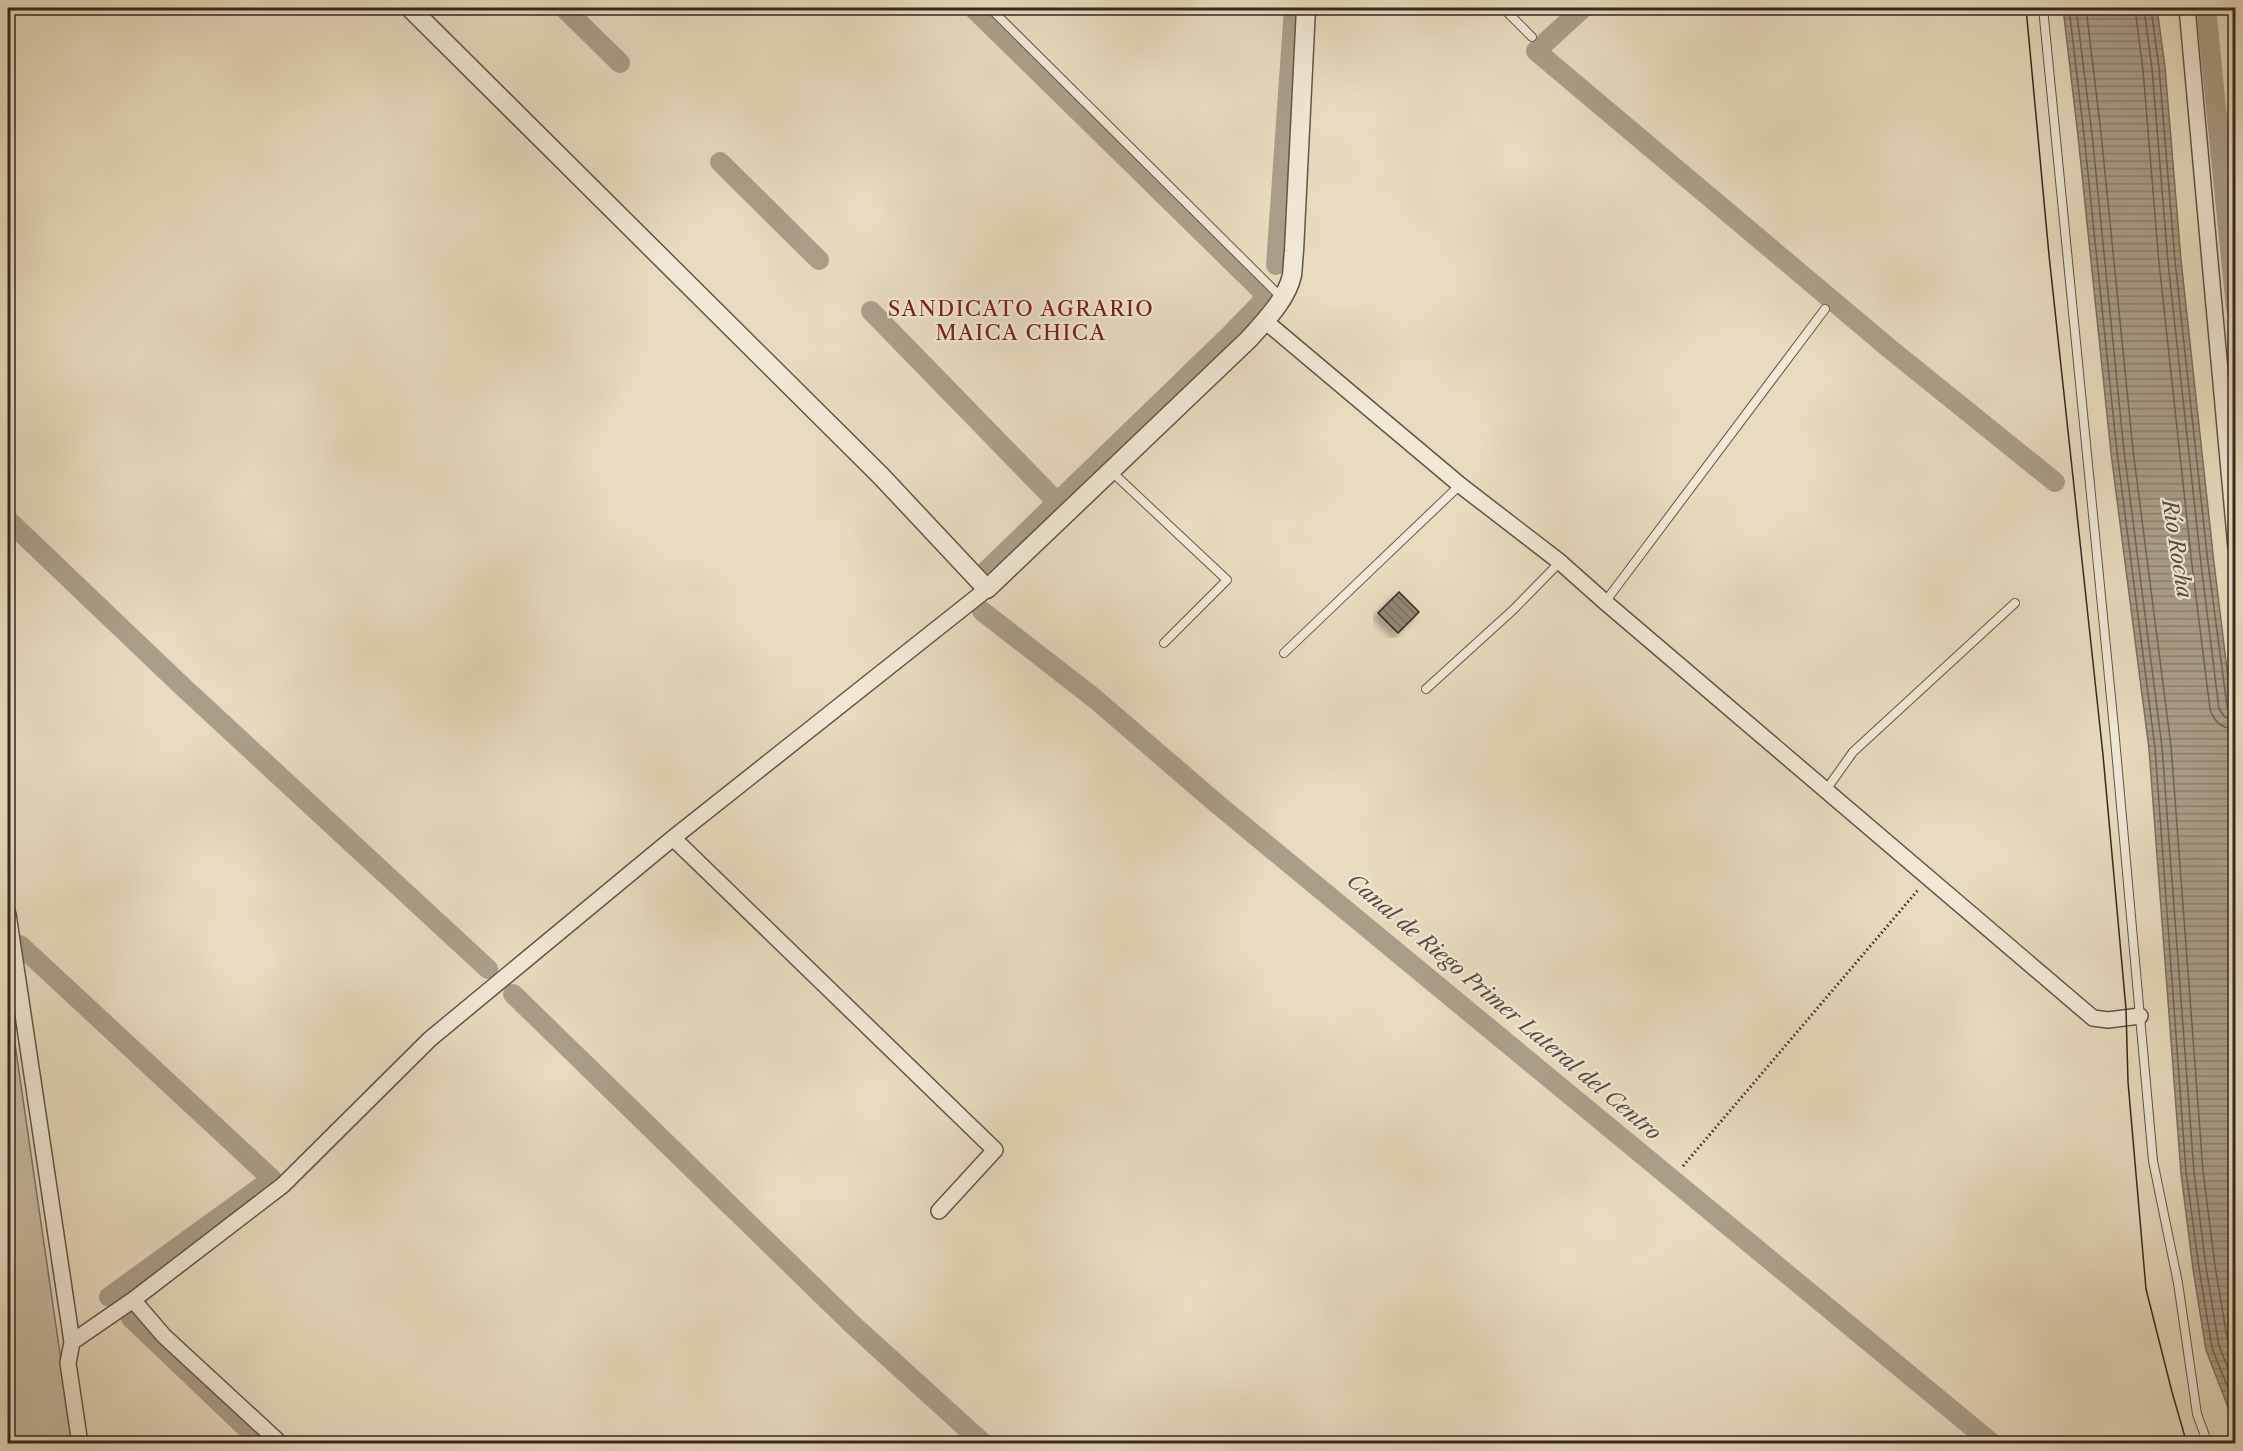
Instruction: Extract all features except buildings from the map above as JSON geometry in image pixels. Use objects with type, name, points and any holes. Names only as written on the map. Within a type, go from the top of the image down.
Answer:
[{"type":"street","points":[[410,8],[881,476],[987,589]]},
{"type":"street","points":[[72,1342],[133,1299],[283,1185],[430,1039],[673,838],[987,589],[1265,321],[1282,298],[1292,277],[1306,8]]},
{"type":"street","points":[[2187,8],[2235,549]]},
{"type":"street","points":[[1265,321],[1460,485],[1560,562],[1605,603],[2093,1018],[2108,1020],[2140,1016]]},
{"type":"street","points":[[673,838],[995,1150],[939,1211]]},
{"type":"street","points":[[8,914],[72,1342],[68,1363],[80,1443]]},
{"type":"street","points":[[133,1299],[164,1336],[281,1443]]},
{"type":"lane","points":[[1503,8],[1532,36]]},
{"type":"lane","points":[[2043,8],[2114,728],[2153,1161],[2178,1283],[2197,1414],[2208,1443]]},
{"type":"lane","points":[[992,10],[1282,298]]},
{"type":"lane","points":[[1605,603],[1825,309]]},
{"type":"lane","points":[[1110,471],[1227,580],[1164,643]]},
{"type":"lane","points":[[1284,653],[1460,485]]},
{"type":"lane","points":[[1426,689],[1513,610],[1560,562]]},
{"type":"lane","points":[[1826,790],[1853,752],[2016,603]]},
{"type":"path","points":[[1683,1166],[1928,877]]},
{"type":"shaded area","points":[[8,996],[73,1443],[8,1443]]},
{"type":"water","name":"Río Rocha","points":[[2063,8],[2157,8],[2165,67],[2181,260],[2235,735],[2235,1425],[2206,1350],[2181,1173],[2149,749],[2111,453]]},
{"type":"waterway","points":[[564,8],[620,63]]},
{"type":"waterway","points":[[973,8],[1265,294],[1260,304],[1230,335],[986,571]]},
{"type":"waterway","name":"Canal de Riego Primer Lateral del Centro","points":[[1276,265],[1294,8]]},
{"type":"waterway","points":[[1583,8],[1536,51],[1890,349],[2055,482]]},
{"type":"waterway","points":[[2206,8],[2236,308]]},
{"type":"waterway","points":[[720,162],[819,260]]},
{"type":"waterway","points":[[871,311],[1057,502]]},
{"type":"waterway","points":[[8,520],[182,686],[488,969]]},
{"type":"waterway","name":"Canal de Riego Primer Lateral del Centro","points":[[982,611],[1094,698],[1216,803],[1993,1444]]},
{"type":"waterway","points":[[20,945],[272,1179],[109,1297]]},
{"type":"waterway","points":[[513,994],[853,1325],[984,1444]]},
{"type":"waterway","points":[[131,1318],[263,1444]]},
{"type":"tram line","points":[[2026,8],[2049,255],[2103,755],[2126,1009],[2128,1082],[2146,1289],[2187,1444]]},
{"type":"district","name":"SANDICATO AGRARIO MAICA CHICA","points":[[1021,321]]}]
